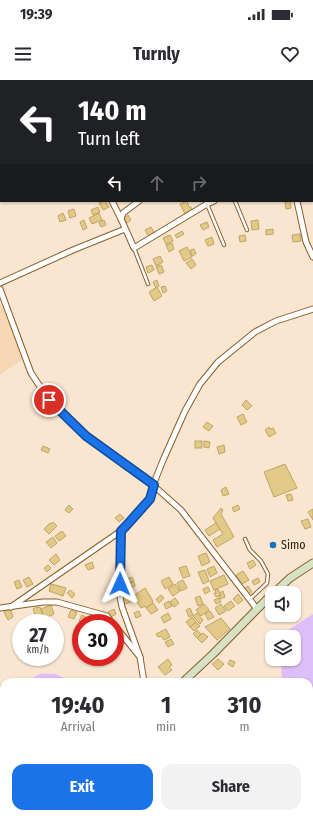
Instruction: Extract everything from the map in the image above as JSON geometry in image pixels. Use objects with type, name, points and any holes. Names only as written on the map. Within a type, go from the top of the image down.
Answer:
[{"type":"main road","points":[[282,586],[290,578],[313,563]]},
{"type":"main road","points":[[187,678],[265,602]]},
{"type":"street","points":[[77,80],[86,80]]},
{"type":"street","points":[[112,202],[134,248],[206,202]]},
{"type":"street","points":[[120,219],[123,212],[137,202]]},
{"type":"street","points":[[297,202],[306,242],[313,257]]},
{"type":"street","points":[[0,283],[73,250],[125,229]]},
{"type":"street","points":[[0,289],[2,302],[31,373],[49,400],[86,436],[154,485],[181,510],[257,609]]},
{"type":"street","points":[[11,607],[121,531],[150,499],[164,458],[185,411],[200,384],[218,362],[255,332],[276,321],[313,309]]},
{"type":"street","points":[[121,531],[120,597],[122,607],[140,657],[143,678]]},
{"type":"street","points":[[0,608],[43,602],[57,602],[100,614]]},
{"type":"street","points":[[124,637],[140,657]]},
{"type":"lane","points":[[206,202],[224,245]]},
{"type":"lane","points":[[235,202],[247,230]]},
{"type":"lane","points":[[134,248],[148,284]]},
{"type":"lane","points":[[245,538],[250,550],[261,561],[268,574],[267,583],[250,600]]},
{"type":"shaded area","points":[[2,304],[23,359],[0,375],[0,305]]},
{"type":"shaded area","points":[[313,614],[313,678],[282,678],[281,666],[301,666],[301,630],[288,630]]},
{"type":"shaded area","points":[[40,674],[51,674],[58,675],[62,678],[32,678]]},
{"type":"building","points":[[106,202],[109,207],[103,210],[99,203]]},
{"type":"building","points":[[187,202],[192,210],[185,214],[180,204]]},
{"type":"building","points":[[285,202],[290,202],[291,208],[286,209]]},
{"type":"building","points":[[98,207],[100,212],[93,215],[91,210]]},
{"type":"building","points":[[74,209],[76,216],[70,218],[68,211]]},
{"type":"building","points":[[63,213],[66,220],[60,222],[58,216]]},
{"type":"building","points":[[99,213],[102,220],[92,224],[89,218]]},
{"type":"building","points":[[128,215],[131,220],[127,223],[124,219]]},
{"type":"building","points":[[84,220],[87,228],[83,230],[80,222]]},
{"type":"building","points":[[104,220],[106,225],[101,227],[99,223]]},
{"type":"building","points":[[258,220],[259,229],[252,230],[251,221]]},
{"type":"building","points":[[207,222],[209,227],[203,230],[200,225]]},
{"type":"building","points":[[151,227],[155,234],[149,237],[145,230]]},
{"type":"building","points":[[273,229],[273,234],[266,235],[266,230]]},
{"type":"building","points":[[182,231],[184,234],[177,238],[175,235]]},
{"type":"building","points":[[300,234],[301,241],[293,242],[292,235]]},
{"type":"building","points":[[170,235],[173,241],[166,244],[163,238]]},
{"type":"building","points":[[245,235],[246,241],[240,242],[239,236]]},
{"type":"building","points":[[212,237],[214,244],[208,246],[205,240]]},
{"type":"building","points":[[172,243],[174,249],[169,252],[166,245]]},
{"type":"building","points":[[187,247],[192,257],[184,261],[179,251]]},
{"type":"building","points":[[194,249],[196,254],[192,256],[190,250]]},
{"type":"building","points":[[160,256],[163,262],[156,266],[153,259]]},
{"type":"building","points":[[192,259],[196,265],[191,269],[186,263]]},
{"type":"building","points":[[152,265],[154,270],[148,273],[146,267]]},
{"type":"building","points":[[161,265],[164,272],[159,274],[156,267]]},
{"type":"building","points":[[157,280],[159,286],[156,288],[153,282]]},
{"type":"building","points":[[165,286],[167,291],[163,293],[161,287]]},
{"type":"building","points":[[157,287],[162,296],[154,301],[149,292]]},
{"type":"building","points":[[246,400],[252,406],[247,410],[242,405]]},
{"type":"building","points":[[243,414],[247,422],[241,425],[237,417]]},
{"type":"building","points":[[207,422],[213,426],[209,431],[203,427]]},
{"type":"building","points":[[269,427],[270,429],[273,428],[276,433],[269,437],[265,430]]},
{"type":"building","points":[[195,441],[202,441],[202,448],[195,448]]},
{"type":"building","points":[[204,441],[210,442],[209,448],[204,447]]},
{"type":"building","points":[[224,445],[225,452],[219,454],[217,447]]},
{"type":"building","points":[[43,446],[50,449],[48,453],[41,450]]},
{"type":"building","points":[[285,464],[297,488],[274,497],[264,472]]},
{"type":"building","points":[[226,487],[229,494],[223,496],[221,490]]},
{"type":"building","points":[[291,494],[293,500],[288,501],[286,495]]},
{"type":"building","points":[[69,505],[73,509],[69,513],[65,510]]},
{"type":"building","points":[[238,505],[240,509],[234,512],[232,508]]},
{"type":"building","points":[[221,508],[223,510],[221,514],[234,537],[217,547],[213,540],[223,534],[213,518]]},
{"type":"building","points":[[313,509],[313,520],[308,512]]},
{"type":"building","points":[[120,514],[124,518],[119,522],[115,518]]},
{"type":"building","points":[[308,519],[311,527],[305,529],[301,521]]},
{"type":"building","points":[[53,522],[57,526],[49,534],[44,529]]},
{"type":"building","points":[[216,523],[220,529],[209,536],[205,530]]},
{"type":"building","points":[[62,531],[66,536],[59,541],[55,536]]},
{"type":"building","points":[[53,537],[57,543],[51,548],[46,542]]},
{"type":"building","points":[[206,553],[210,562],[202,566],[198,556]]},
{"type":"building","points":[[56,554],[60,560],[54,565],[49,560]]},
{"type":"building","points":[[253,560],[256,565],[250,569],[247,563]]},
{"type":"building","points":[[92,562],[94,568],[88,570],[85,565]]},
{"type":"building","points":[[48,565],[51,568],[47,572],[44,568]]},
{"type":"building","points":[[186,566],[190,576],[183,578],[179,568]]},
{"type":"building","points":[[214,566],[217,573],[210,577],[207,569]]},
{"type":"building","points":[[205,570],[209,581],[203,584],[198,572]]},
{"type":"building","points":[[243,571],[249,580],[242,584],[236,575]]},
{"type":"building","points":[[224,575],[228,584],[214,590],[210,581]]},
{"type":"building","points":[[29,577],[33,584],[27,587],[23,580]]},
{"type":"building","points":[[132,577],[134,581],[128,583],[127,579]]},
{"type":"building","points":[[169,577],[173,584],[165,589],[161,581]]},
{"type":"building","points":[[258,578],[260,582],[254,585],[252,581]]},
{"type":"building","points":[[19,580],[22,587],[17,589],[14,582]]},
{"type":"building","points":[[183,580],[187,588],[181,591],[177,583]]},
{"type":"building","points":[[134,582],[135,586],[129,588],[128,584]]},
{"type":"building","points":[[51,584],[66,588],[63,596],[49,591]]},
{"type":"building","points":[[175,584],[180,591],[173,596],[168,589]]},
{"type":"building","points":[[248,586],[252,592],[249,594],[244,589]]},
{"type":"building","points":[[208,587],[210,591],[205,594],[203,589]]},
{"type":"building","points":[[145,588],[153,603],[146,608],[145,606],[141,608],[133,596]]},
{"type":"building","points":[[218,589],[221,595],[216,597],[214,593],[216,593],[215,590]]},
{"type":"building","points":[[70,590],[75,594],[72,598],[67,593]]},
{"type":"building","points":[[223,591],[225,597],[220,599],[220,593]]},
{"type":"building","points":[[238,594],[243,600],[238,604],[233,599]]},
{"type":"building","points":[[161,595],[164,598],[159,603],[156,599]]},
{"type":"building","points":[[128,596],[131,602],[125,604],[123,599]]},
{"type":"building","points":[[200,596],[203,604],[198,606],[195,598]]},
{"type":"building","points":[[175,598],[179,603],[174,607],[170,602]]},
{"type":"building","points":[[219,598],[221,602],[216,604],[214,600]]},
{"type":"building","points":[[169,601],[172,606],[166,609],[164,604]]},
{"type":"building","points":[[231,601],[235,606],[228,611],[224,606]]},
{"type":"building","points":[[153,603],[158,610],[151,614],[146,608]]},
{"type":"building","points":[[204,604],[209,610],[201,616],[196,610]]},
{"type":"building","points":[[221,604],[226,611],[219,615],[215,608]]},
{"type":"building","points":[[51,605],[54,614],[43,614],[41,609]]},
{"type":"building","points":[[40,607],[42,614],[35,614],[33,609]]},
{"type":"building","points":[[190,608],[193,615],[189,617],[186,610]]},
{"type":"building","points":[[10,609],[12,618],[8,620],[4,612]]},
{"type":"building","points":[[114,609],[116,614],[109,614],[108,612]]},
{"type":"building","points":[[71,610],[77,612],[76,614],[72,614],[72,618],[68,617]]},
{"type":"building","points":[[139,611],[141,616],[136,618],[134,613]]},
{"type":"building","points":[[210,611],[214,617],[208,620],[205,614]]},
{"type":"building","points":[[168,613],[171,619],[164,623],[161,617]]},
{"type":"building","points":[[197,613],[203,620],[200,624],[193,616]]},
{"type":"building","points":[[192,617],[196,622],[190,627],[186,622]]},
{"type":"building","points":[[221,618],[230,629],[217,640],[205,627]]},
{"type":"building","points":[[196,622],[200,626],[194,631],[190,627]]},
{"type":"building","points":[[166,629],[170,637],[164,640],[161,636],[158,637],[156,634]]},
{"type":"building","points":[[197,630],[201,634],[197,638],[193,634]]},
{"type":"building","points":[[203,633],[208,637],[202,643],[197,638]]},
{"type":"building","points":[[171,639],[174,644],[168,647],[165,642]]},
{"type":"building","points":[[168,659],[172,665],[169,667],[172,670],[165,675],[158,667]]},
{"type":"building","points":[[218,659],[224,664],[218,670],[212,664]]},
{"type":"building","points":[[230,660],[235,662],[233,667],[228,664]]},
{"type":"place","name":"Simo","points":[[273,545]]},
{"type":"route","points":[[49,400],[86,436],[122,464],[154,485],[150,499],[121,531],[120,584]]}]
